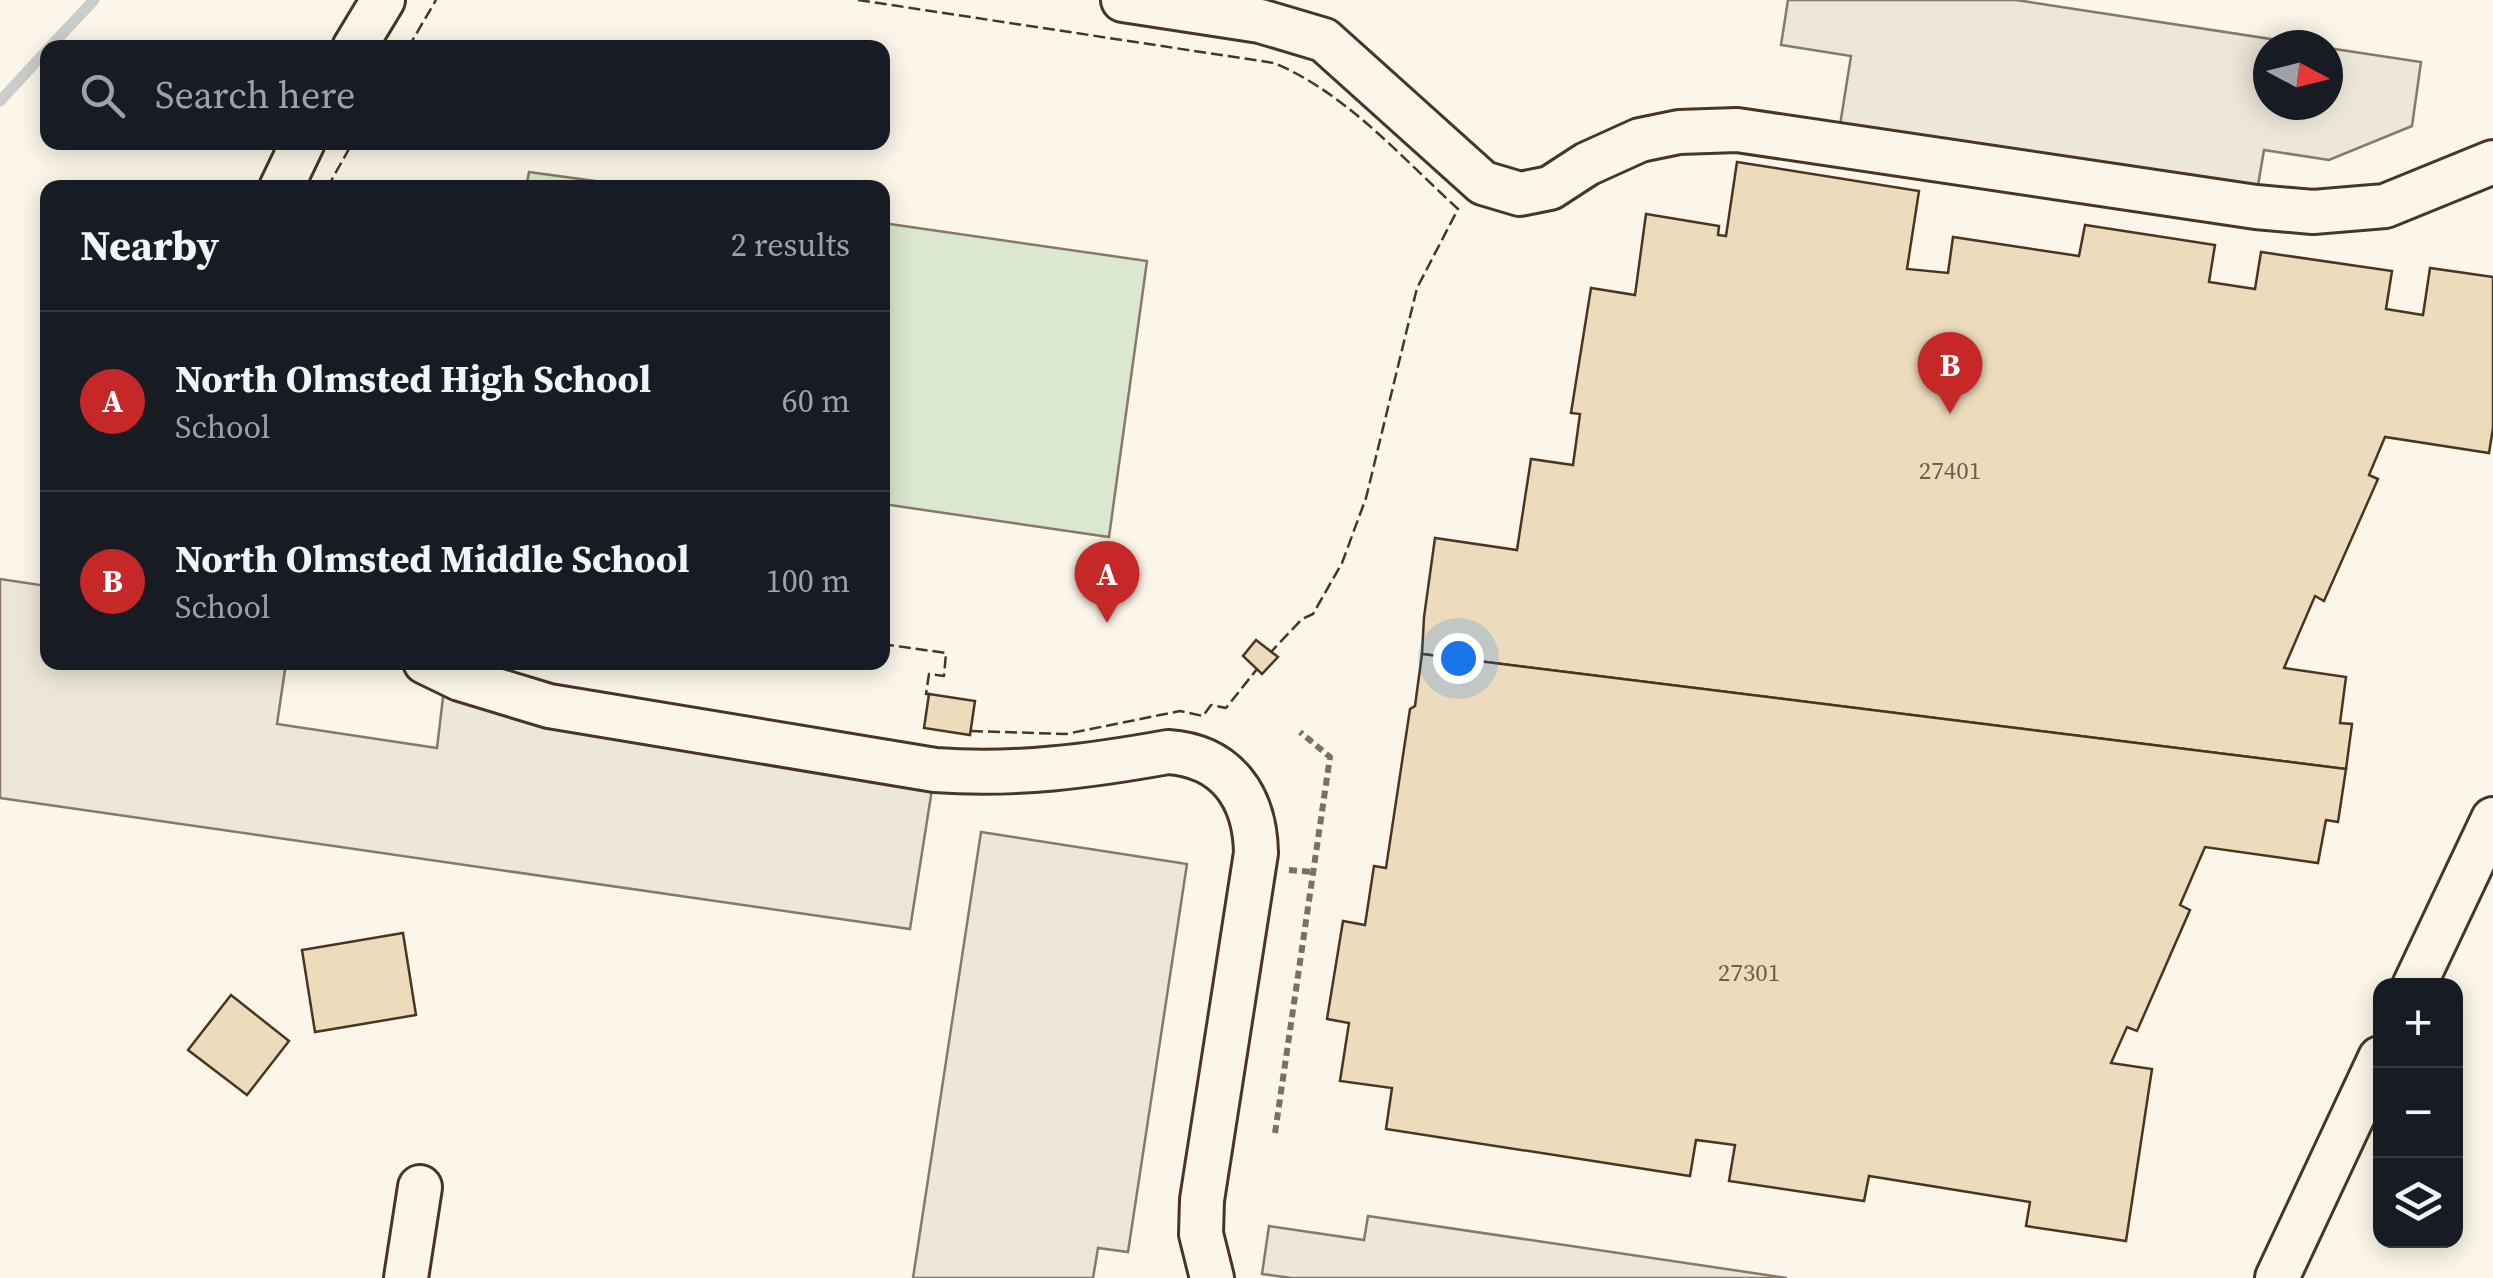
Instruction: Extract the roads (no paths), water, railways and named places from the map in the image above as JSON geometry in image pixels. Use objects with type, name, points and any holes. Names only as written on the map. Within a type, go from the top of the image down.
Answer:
[{"type":"street","points":[[359,40],[383,0]]},
{"type":"street","points":[[1124,0],[1260,20],[1324,40],[1483,183],[1520,194],[1550,188],[1587,164],[1640,140],[1704,130],[1752,132],[2256,207],[2313,212],[2385,206],[2493,162]]},
{"type":"street","points":[[286,180],[299,150]]},
{"type":"street","points":[[441,670],[460,680],[549,706],[935,770],[985,774],[1048,771],[1168,752],[1208,761],[1231,779],[1252,814],[1256,853],[1202,1200],[1201,1234],[1212,1278]]},
{"type":"street","points":[[2418,978],[2493,819]]},
{"type":"street","points":[[2276,1278],[2375,1068]]},
{"type":"street","points":[[406,1278],[420,1187]]},
{"type":"waterway","points":[[56,40],[94,0]]},
{"type":"waterway","points":[[0,101],[40,58]]},
{"type":"place","name":"North Olmsted Middle School","points":[[1950,414]]},
{"type":"place","name":"North Olmsted High School","points":[[1107,623]]}]
